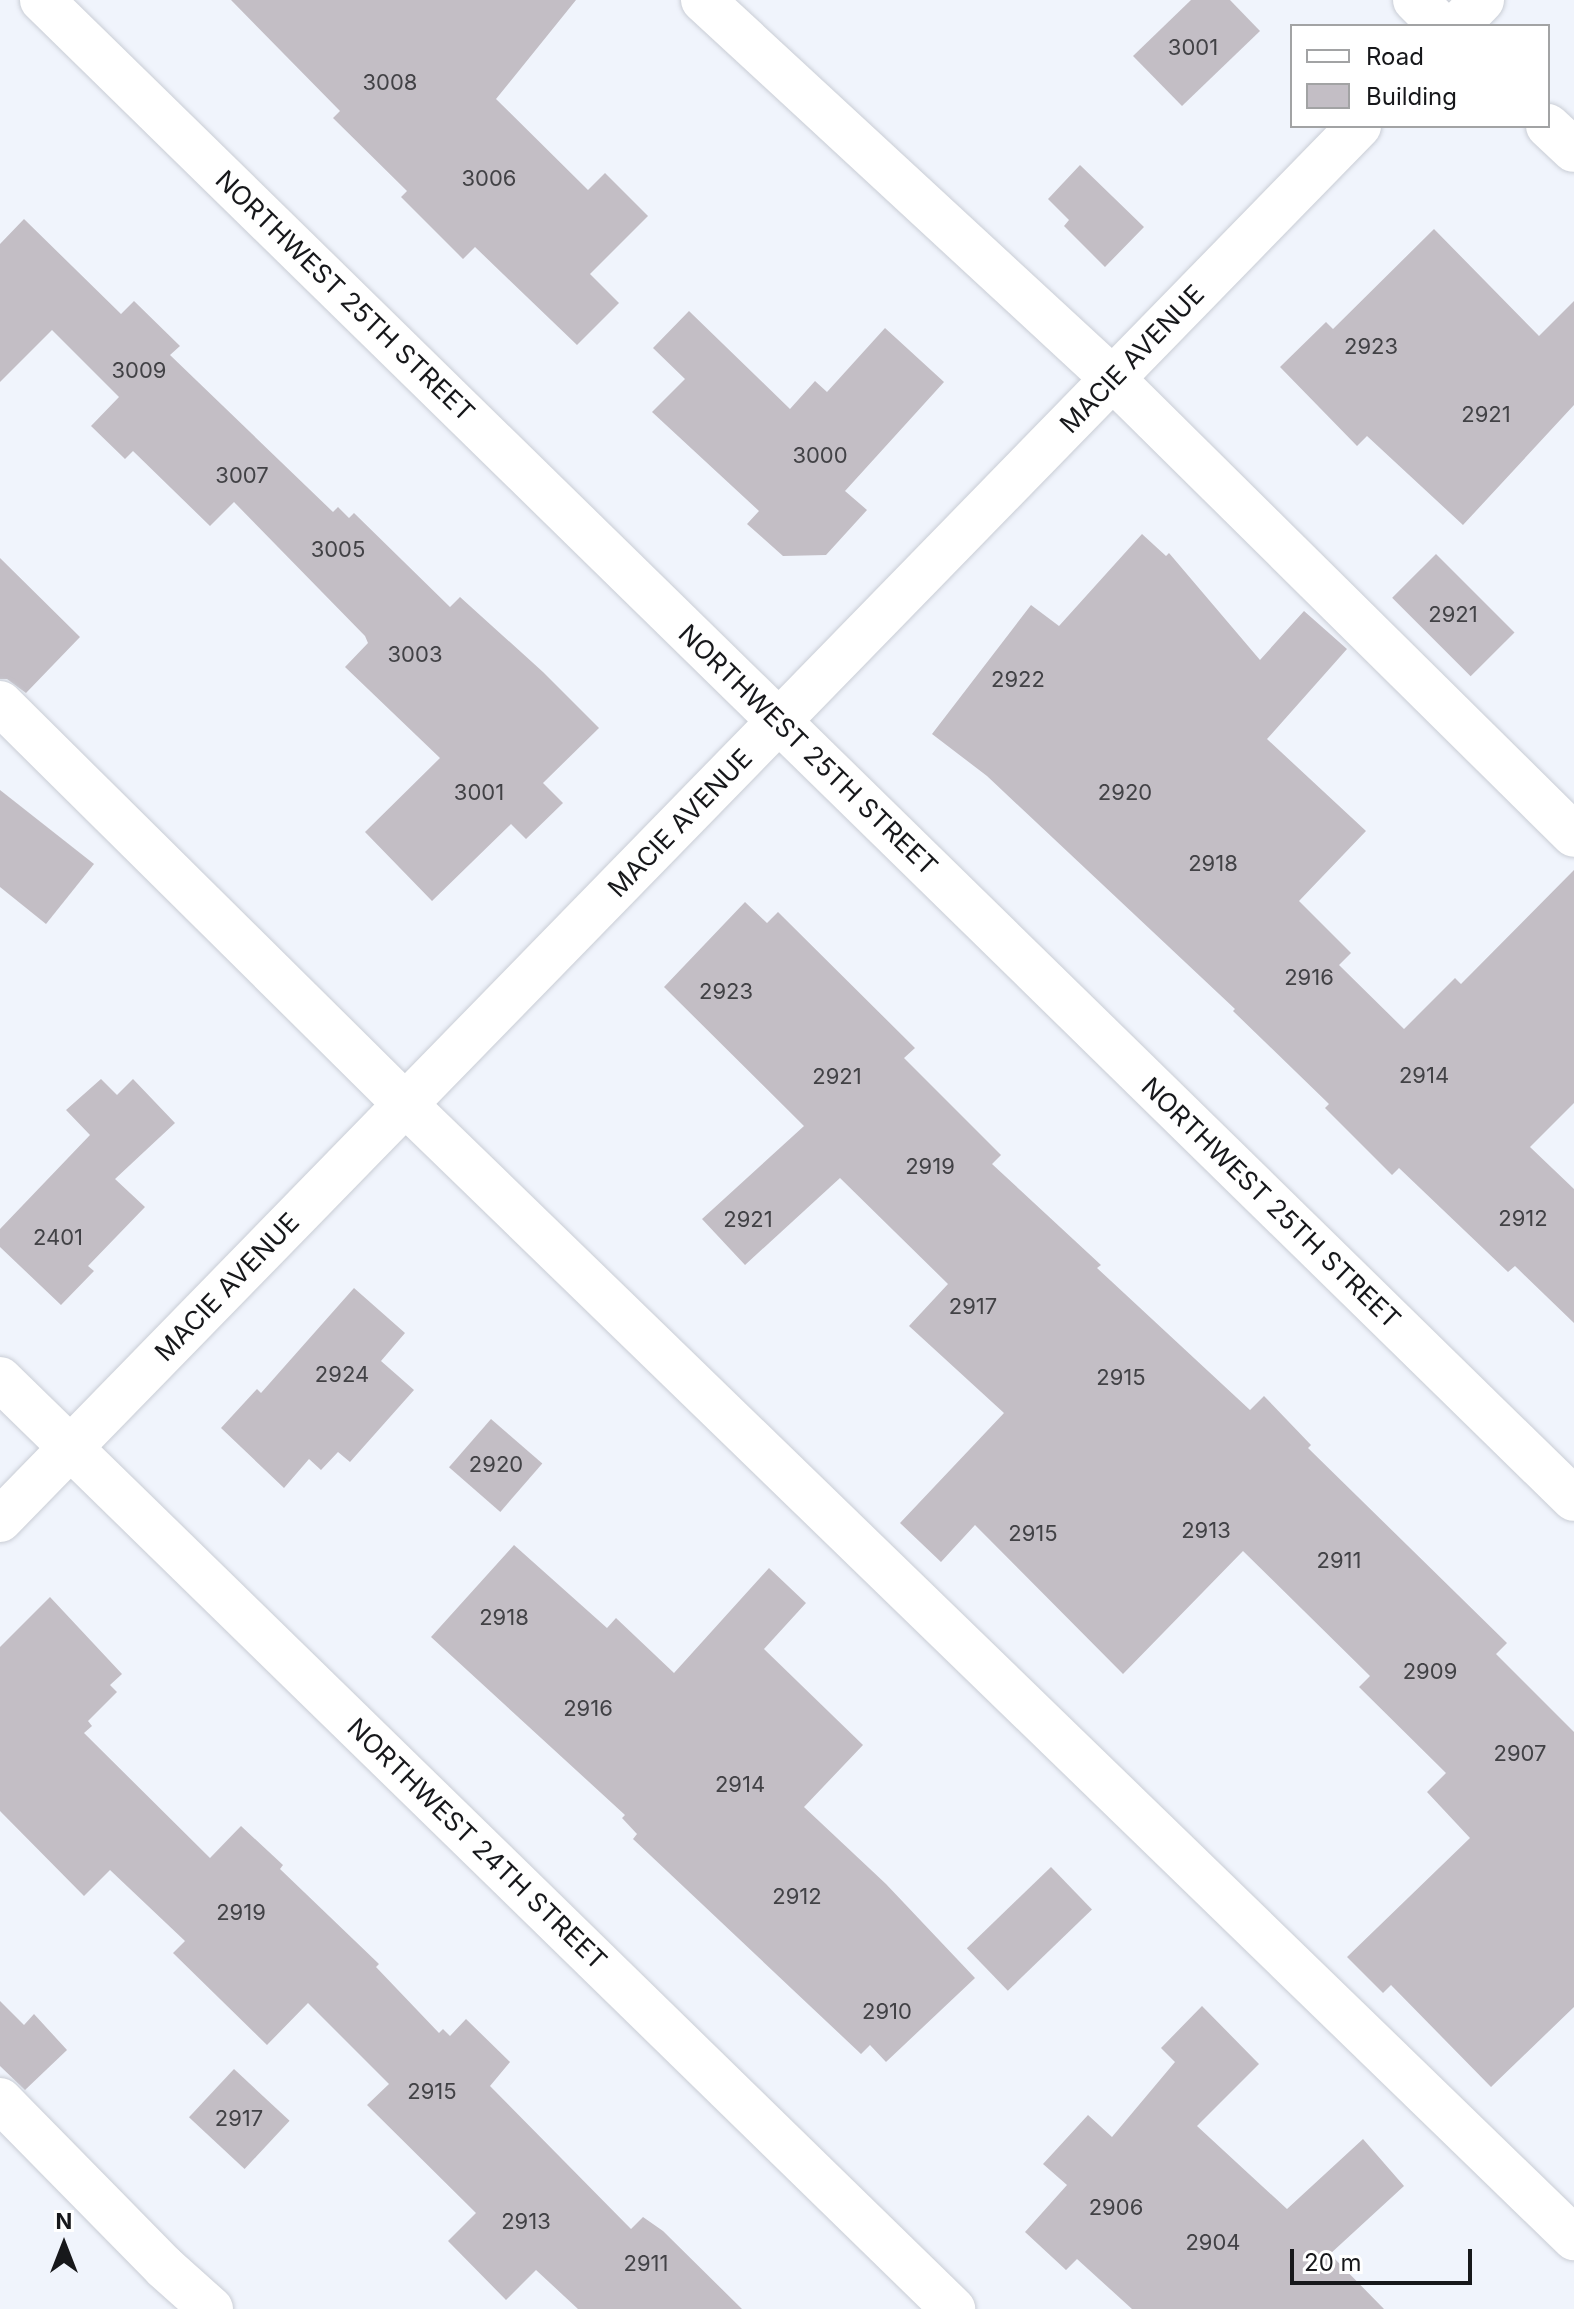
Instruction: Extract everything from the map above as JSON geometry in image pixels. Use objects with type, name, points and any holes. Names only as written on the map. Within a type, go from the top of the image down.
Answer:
[{"type":"street","name":"NORTHWEST 25TH STREET","points":[[42,0],[1574,1499]]},
{"type":"street","points":[[703,0],[1113,379],[1574,835]]},
{"type":"street","points":[[1415,0],[1439,24]]},
{"type":"street","points":[[1459,24],[1482,0]]},
{"type":"street","name":"MACIE AVENUE","points":[[0,1520],[1357,128]]},
{"type":"street","points":[[1550,128],[1574,150]]},
{"type":"street","points":[[0,703],[405,1104],[1574,2238]]},
{"type":"street","name":"NORTHWEST 24TH STREET","points":[[0,1379],[953,2309]]},
{"type":"street","points":[[0,2100],[211,2309]]},
{"type":"building","points":[[231,0],[576,0],[496,99],[588,190],[605,173],[648,216],[590,274],[619,303],[577,345],[475,247],[463,259],[401,197],[407,191],[333,118],[340,111]]},
{"type":"building","points":[[1191,0],[1230,0],[1260,31],[1182,106],[1133,56]]},
{"type":"building","points":[[1080,165],[1144,227],[1105,267],[1064,226],[1069,220],[1048,199]]},
{"type":"building","points":[[24,219],[121,314],[134,301],[180,346],[170,355],[333,512],[338,507],[349,518],[354,513],[450,607],[460,597],[599,728],[543,783],[563,803],[526,839],[511,824],[432,901],[365,832],[440,758],[345,667],[368,643],[365,636],[234,502],[210,526],[133,451],[125,459],[91,426],[119,397],[52,330],[0,382],[0,244]]},
{"type":"building","points":[[1434,229],[1539,336],[1574,301],[1574,405],[1463,525],[1367,436],[1357,446],[1280,367],[1326,322],[1333,329]]},
{"type":"building","points":[[689,311],[790,409],[815,381],[827,392],[885,328],[944,382],[845,491],[867,510],[826,555],[783,556],[747,524],[759,511],[652,412],[685,379],[653,348]]},
{"type":"building","points":[[1142,534],[1166,556],[1169,553],[1260,660],[1304,611],[1347,649],[1267,739],[1366,831],[1299,901],[1351,953],[1339,965],[1404,1029],[1455,978],[1461,984],[1574,870],[1574,1103],[1530,1147],[1574,1189],[1574,1323],[1515,1266],[1508,1272],[1399,1168],[1392,1175],[1325,1108],[1329,1104],[1233,1011],[1235,1009],[987,776],[932,734],[1031,605],[1059,626]]},
{"type":"building","points":[[1436,554],[1514,632],[1471,676],[1392,598]]},
{"type":"building","points":[[0,558],[80,637],[26,693],[7,679],[0,679]]},
{"type":"building","points":[[0,790],[94,864],[46,924],[0,887]]},
{"type":"building","points":[[745,902],[767,923],[778,912],[915,1048],[904,1058],[1001,1155],[992,1164],[1101,1265],[1097,1268],[1250,1410],[1264,1396],[1311,1445],[1308,1448],[1507,1643],[1496,1654],[1574,1732],[1574,2007],[1491,2087],[1391,1985],[1383,1993],[1347,1957],[1470,1838],[1427,1792],[1446,1773],[1359,1687],[1370,1676],[1243,1551],[1123,1674],[975,1525],[941,1562],[900,1523],[1004,1413],[909,1326],[948,1284],[840,1178],[745,1265],[702,1219],[804,1126],[664,987]]},
{"type":"building","points":[[101,1079],[117,1095],[133,1079],[175,1123],[115,1179],[145,1207],[88,1266],[94,1271],[61,1305],[0,1247],[0,1229],[90,1135],[66,1110]]},
{"type":"building","points":[[354,1288],[405,1333],[381,1361],[414,1390],[350,1462],[338,1452],[321,1470],[309,1459],[284,1488],[221,1428],[257,1389],[261,1393]]},
{"type":"building","points":[[491,1419],[542,1464],[500,1512],[449,1467]]},
{"type":"building","points":[[514,1545],[607,1628],[616,1618],[674,1673],[769,1568],[806,1603],[764,1649],[863,1745],[804,1807],[886,1884],[975,1978],[886,2062],[870,2045],[861,2054],[633,1839],[637,1834],[622,1818],[625,1815],[431,1637]]},
{"type":"building","points":[[50,1597],[122,1674],[110,1685],[117,1692],[88,1721],[92,1726],[84,1733],[210,1858],[241,1826],[283,1865],[280,1869],[379,1964],[376,1967],[439,2033],[443,2029],[450,2036],[466,2019],[510,2062],[490,2086],[631,2229],[643,2217],[663,2231],[742,2309],[578,2309],[536,2270],[506,2300],[448,2241],[476,2213],[367,2105],[389,2084],[308,2003],[267,2045],[173,1953],[185,1941],[110,1870],[84,1896],[0,1811],[0,1647]]},
{"type":"building","points":[[1051,1867],[1092,1909],[1008,1991],[967,1948]]},
{"type":"building","points":[[0,2001],[24,2025],[34,2014],[67,2050],[25,2090],[0,2066]]},
{"type":"building","points":[[1202,2006],[1259,2064],[1197,2126],[1287,2209],[1363,2139],[1404,2186],[1330,2254],[1384,2309],[1132,2309],[1077,2259],[1066,2270],[1025,2232],[1067,2185],[1043,2164],[1088,2115],[1112,2137],[1175,2062],[1161,2048]]},
{"type":"building","points":[[234,2069],[290,2121],[245,2169],[189,2117]]}]
